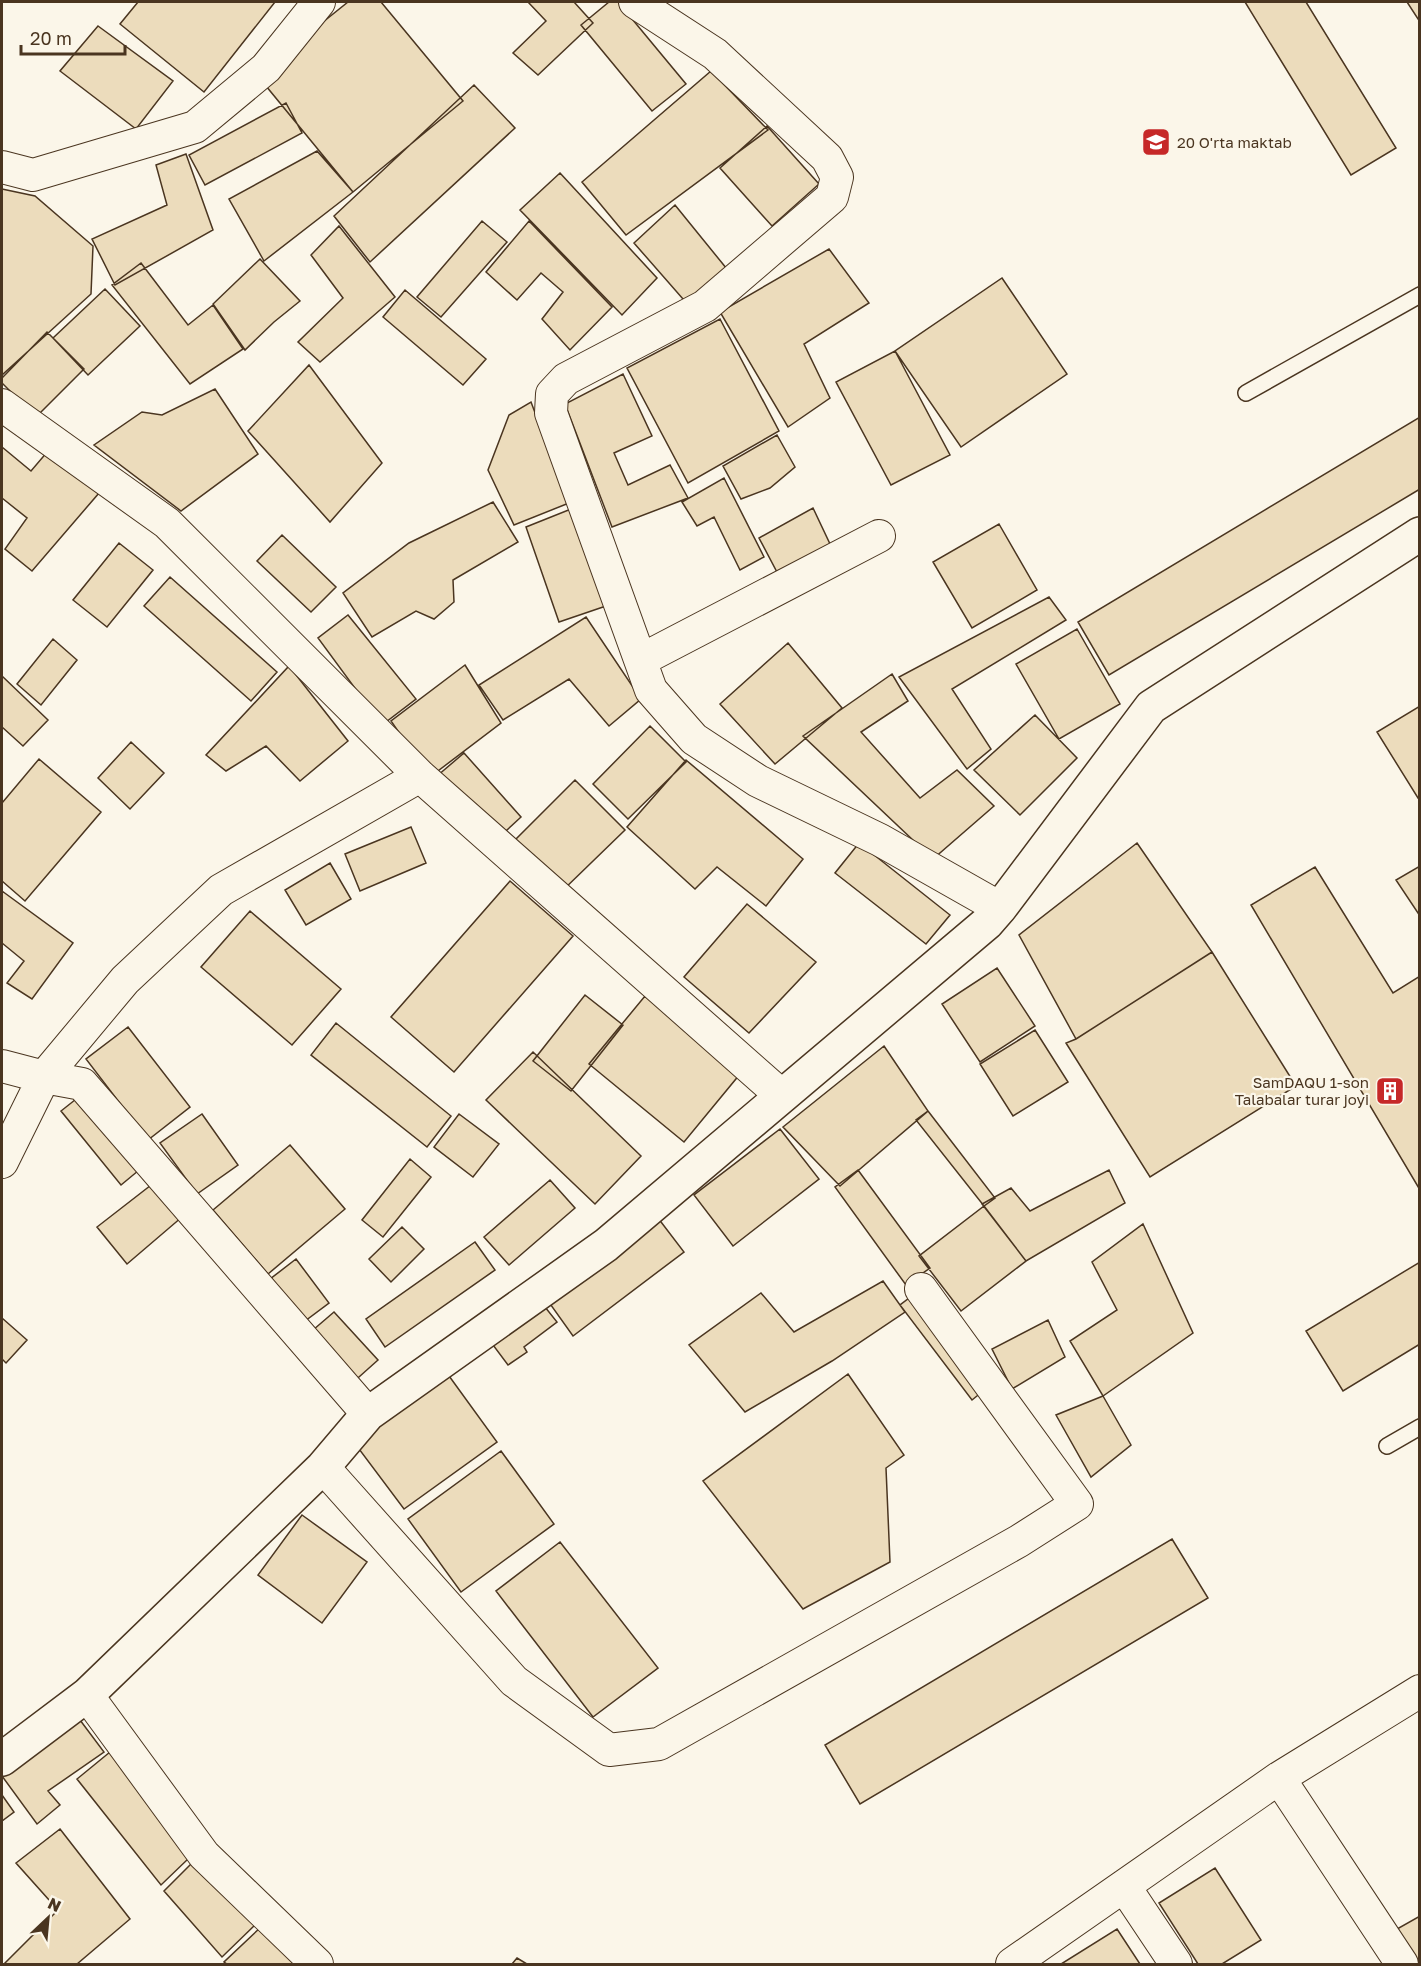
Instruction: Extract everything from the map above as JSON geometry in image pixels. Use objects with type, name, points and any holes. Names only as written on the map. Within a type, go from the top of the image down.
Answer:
[{"type":"street","points":[[2,167],[33,175],[195,127],[266,68],[320,2]]},
{"type":"street","points":[[635,2],[715,54],[827,158],[837,177],[832,197],[705,306],[566,379],[552,394],[551,413],[651,690],[694,739],[758,781],[880,840],[1000,908]]},
{"type":"street","points":[[2,405],[166,522],[420,776],[782,1096]]},
{"type":"street","points":[[2,1759],[87,1695],[323,1467],[369,1414],[606,1245],[978,930],[1000,908],[1151,707],[1419,534]]},
{"type":"street","points":[[641,660],[879,536]]},
{"type":"street","points":[[2,1162],[44,1077],[124,980],[221,890],[420,776]]},
{"type":"street","points":[[2,1066],[82,1084],[369,1414]]},
{"type":"street","points":[[323,1467],[514,1681],[609,1750],[659,1744],[1019,1541],[1077,1504],[921,1289]]},
{"type":"street","points":[[1012,1964],[1279,1778],[1419,1691]]},
{"type":"street","points":[[87,1695],[204,1855],[317,1965]]},
{"type":"street","points":[[1279,1778],[1402,1965]]},
{"type":"street","points":[[1124,1886],[1176,1965]]},
{"type":"lane","points":[[1246,393],[1419,295]]},
{"type":"lane","points":[[1387,1446],[1419,1426]]},
{"type":"building","points":[[138,2],[275,2],[204,92],[120,24]]},
{"type":"building","points":[[348,2],[381,2],[463,101],[353,192],[257,75]]},
{"type":"building","points":[[528,2],[574,2],[593,23],[538,75],[513,53],[546,21]]},
{"type":"building","points":[[609,2],[618,2],[686,84],[652,111],[581,25]]},
{"type":"building","points":[[1245,2],[1306,2],[1396,148],[1351,175]]},
{"type":"building","points":[[1407,2],[1420,2],[1420,22]]},
{"type":"building","points":[[98,26],[173,81],[136,129],[60,71]]},
{"type":"building","points":[[711,71],[768,130],[626,235],[582,182]]},
{"type":"building","points":[[474,85],[515,128],[370,262],[334,216]]},
{"type":"building","points":[[286,103],[302,133],[205,185],[189,155]]},
{"type":"building","points":[[767,126],[819,184],[772,226],[720,168]]},
{"type":"building","points":[[317,151],[353,192],[264,261],[229,199]]},
{"type":"building","points":[[186,154],[213,230],[115,285],[92,239],[167,205],[156,165]]},
{"type":"building","points":[[560,173],[657,278],[622,315],[520,210]]},
{"type":"building","points":[[2,189],[35,196],[93,246],[91,294],[2,375]]},
{"type":"building","points":[[675,205],[731,274],[690,307],[634,243]]},
{"type":"building","points":[[482,221],[507,242],[441,317],[417,297]]},
{"type":"building","points":[[529,221],[612,307],[570,350],[542,319],[563,292],[541,273],[517,300],[486,272]]},
{"type":"building","points":[[339,226],[395,297],[320,362],[298,342],[343,298],[311,255]]},
{"type":"building","points":[[829,249],[869,303],[804,344],[830,398],[788,427],[720,312]]},
{"type":"building","points":[[260,259],[300,301],[245,350],[213,304]]},
{"type":"building","points":[[141,263],[188,325],[213,305],[243,349],[190,384],[112,285]]},
{"type":"building","points":[[1002,278],[1067,374],[961,447],[895,351]]},
{"type":"building","points":[[105,289],[140,326],[88,375],[53,338]]},
{"type":"building","points":[[405,290],[486,359],[463,385],[383,317]]},
{"type":"building","points":[[720,319],[779,431],[688,483],[627,368]]},
{"type":"building","points":[[47,332],[84,369],[36,417],[2,383],[2,378]]},
{"type":"building","points":[[895,351],[950,455],[891,485],[836,382]]},
{"type":"building","points":[[309,365],[382,463],[330,522],[248,431]]},
{"type":"building","points":[[623,374],[652,436],[614,453],[628,485],[670,465],[688,498],[612,527],[565,404]]},
{"type":"building","points":[[215,389],[258,454],[181,511],[94,445],[142,412],[162,415]]},
{"type":"building","points":[[531,402],[569,503],[514,525],[488,470],[509,415]]},
{"type":"building","points":[[1420,417],[1420,489],[1109,675],[1078,622]]},
{"type":"building","points":[[777,435],[795,467],[770,488],[741,499],[723,466]]},
{"type":"building","points":[[2,447],[31,471],[48,451],[99,493],[32,571],[5,549],[27,518],[2,498]]},
{"type":"building","points":[[724,478],[764,557],[740,570],[714,517],[697,526],[682,502]]},
{"type":"building","points":[[493,502],[518,542],[453,580],[454,602],[434,619],[416,611],[372,637],[343,593],[409,543]]},
{"type":"building","points":[[813,508],[830,544],[778,574],[759,538]]},
{"type":"building","points":[[571,509],[606,606],[559,622],[526,527]]},
{"type":"building","points":[[999,524],[1037,590],[972,628],[933,562]]},
{"type":"building","points":[[282,535],[336,587],[311,612],[257,561]]},
{"type":"building","points":[[119,543],[153,570],[107,627],[73,600]]},
{"type":"building","points":[[170,577],[277,672],[251,701],[144,606]]},
{"type":"building","points":[[1049,597],[1066,620],[952,689],[991,749],[967,769],[899,677]]},
{"type":"building","points":[[348,615],[416,699],[382,725],[318,638]]},
{"type":"building","points":[[586,617],[641,699],[609,726],[569,679],[503,720],[479,685]]},
{"type":"building","points":[[1077,629],[1120,704],[1059,739],[1016,664]]},
{"type":"building","points":[[53,639],[77,660],[41,705],[17,684]]},
{"type":"building","points":[[788,643],[842,708],[775,764],[720,704]]},
{"type":"building","points":[[465,665],[501,723],[430,777],[391,721]]},
{"type":"building","points":[[289,666],[348,741],[300,781],[266,746],[226,771],[206,755]]},
{"type":"building","points":[[892,674],[908,701],[861,732],[920,798],[957,770],[994,806],[933,859],[803,736]]},
{"type":"building","points":[[2,676],[48,720],[23,746],[2,727]]},
{"type":"building","points":[[1420,706],[1420,797],[1418,798],[1377,732]]},
{"type":"building","points":[[1035,715],[1077,758],[1020,815],[974,770]]},
{"type":"building","points":[[650,726],[686,762],[628,819],[593,784]]},
{"type":"building","points":[[131,742],[164,773],[130,809],[98,778]]},
{"type":"building","points":[[464,753],[521,817],[495,841],[437,776]]},
{"type":"building","points":[[39,759],[101,812],[25,901],[2,881],[2,803]]},
{"type":"building","points":[[686,760],[803,859],[766,906],[717,867],[695,889],[627,827]]},
{"type":"building","points":[[575,780],[625,830],[559,894],[510,845]]},
{"type":"building","points":[[411,827],[426,863],[360,891],[345,854]]},
{"type":"building","points":[[859,843],[950,915],[926,944],[835,873]]},
{"type":"building","points":[[1137,843],[1212,952],[1076,1039],[1019,935]]},
{"type":"building","points":[[330,863],[351,899],[306,925],[285,890]]},
{"type":"building","points":[[1420,866],[1420,916],[1396,880]]},
{"type":"building","name":"SamDAQU 1-son Talabalar turar joyi","points":[[1315,867],[1393,993],[1420,976],[1420,1190],[1251,905]]},
{"type":"building","points":[[510,881],[573,936],[454,1072],[391,1017]]},
{"type":"building","points":[[2,891],[73,943],[32,999],[7,983],[24,961],[2,943]]},
{"type":"building","points":[[747,904],[816,962],[749,1033],[684,977]]},
{"type":"building","points":[[250,911],[341,989],[292,1045],[201,967]]},
{"type":"building","points":[[1212,952],[1296,1086],[1150,1177],[1066,1043],[1076,1039]]},
{"type":"building","points":[[997,968],[1035,1026],[980,1062],[942,1004]]},
{"type":"building","points":[[585,995],[623,1025],[571,1091],[533,1061]]},
{"type":"building","points":[[645,996],[740,1074],[684,1142],[589,1064]]},
{"type":"building","points":[[336,1023],[451,1116],[427,1147],[311,1055]]},
{"type":"building","points":[[128,1027],[190,1107],[148,1140],[86,1059]]},
{"type":"building","points":[[1035,1030],[1068,1082],[1013,1116],[980,1064]]},
{"type":"building","points":[[884,1046],[928,1111],[840,1186],[783,1127]]},
{"type":"building","points":[[533,1052],[641,1156],[595,1204],[486,1100]]},
{"type":"building","points":[[85,1092],[144,1166],[121,1185],[61,1111]]},
{"type":"building","points":[[928,1111],[995,1198],[984,1206],[916,1120]]},
{"type":"building","points":[[202,1114],[238,1165],[197,1194],[160,1143]]},
{"type":"building","points":[[459,1114],[499,1144],[473,1177],[434,1147]]},
{"type":"building","points":[[780,1129],[819,1179],[733,1246],[694,1195]]},
{"type":"building","points":[[290,1145],[345,1209],[268,1274],[213,1210]]},
{"type":"building","points":[[410,1159],[431,1177],[383,1237],[362,1220]]},
{"type":"building","points":[[858,1170],[930,1268],[906,1285],[835,1187]]},
{"type":"building","points":[[1109,1170],[1125,1203],[1026,1261],[982,1204],[1011,1188],[1030,1211]]},
{"type":"building","points":[[550,1180],[575,1208],[509,1265],[484,1237]]},
{"type":"building","points":[[155,1182],[182,1217],[127,1264],[97,1227]]},
{"type":"building","points":[[984,1206],[1026,1261],[961,1311],[919,1256]]},
{"type":"building","points":[[658,1218],[684,1252],[573,1336],[548,1301]]},
{"type":"building","points":[[1143,1224],[1193,1333],[1103,1396],[1070,1341],[1117,1310],[1092,1262]]},
{"type":"building","points":[[402,1227],[424,1249],[391,1282],[369,1259]]},
{"type":"building","points":[[475,1242],[495,1270],[385,1347],[366,1319]]},
{"type":"building","points":[[296,1259],[329,1303],[293,1330],[261,1286]]},
{"type":"building","points":[[1420,1262],[1420,1344],[1343,1391],[1306,1331]]},
{"type":"building","points":[[883,1281],[905,1312],[832,1361],[745,1412],[689,1345],[761,1293],[794,1332]]},
{"type":"building","points":[[921,1289],[993,1383],[972,1400],[900,1305]]},
{"type":"building","points":[[545,1307],[557,1322],[524,1347],[527,1352],[508,1365],[493,1345]]},
{"type":"building","points":[[334,1312],[378,1360],[350,1385],[306,1336]]},
{"type":"building","points":[[2,1318],[27,1340],[6,1363],[2,1359]]},
{"type":"building","points":[[1048,1320],[1065,1357],[1012,1389],[992,1349]]},
{"type":"building","points":[[444,1369],[497,1442],[404,1509],[350,1437]]},
{"type":"building","points":[[848,1374],[904,1455],[886,1468],[890,1562],[803,1609],[703,1481]]},
{"type":"building","points":[[1103,1396],[1131,1445],[1091,1477],[1056,1415]]},
{"type":"building","points":[[501,1451],[554,1524],[461,1592],[408,1519]]},
{"type":"building","points":[[302,1515],[367,1562],[322,1623],[258,1575]]},
{"type":"building","points":[[1172,1539],[1208,1598],[860,1804],[825,1745]]},
{"type":"building","points":[[560,1542],[658,1668],[593,1717],[496,1591]]},
{"type":"building","points":[[77,1716],[104,1752],[48,1791],[60,1805],[37,1824],[2,1776],[2,1771]]},
{"type":"building","points":[[110,1752],[188,1859],[161,1885],[77,1779]]},
{"type":"building","points":[[2,1795],[14,1812],[2,1821]]},
{"type":"building","points":[[60,1829],[130,1919],[77,1964],[4,1964],[58,1910],[16,1863]]},
{"type":"building","points":[[194,1861],[256,1924],[222,1957],[164,1891]]},
{"type":"building","points":[[1215,1868],[1261,1940],[1222,1964],[1198,1964],[1159,1903]]},
{"type":"building","points":[[1420,1916],[1420,1964],[1418,1964],[1397,1929]]},
{"type":"building","points":[[262,1926],[303,1964],[227,1964],[224,1962]]},
{"type":"building","points":[[1117,1929],[1140,1964],[1061,1964]]},
{"type":"building","points":[[517,1958],[527,1964],[512,1964]]},
{"type":"place","name":"20 O'rta maktab","points":[[1156,142]]},
{"type":"place","name":"SamDAQU 1-son Talabalar turar joyi","points":[[1390,1091]]}]
